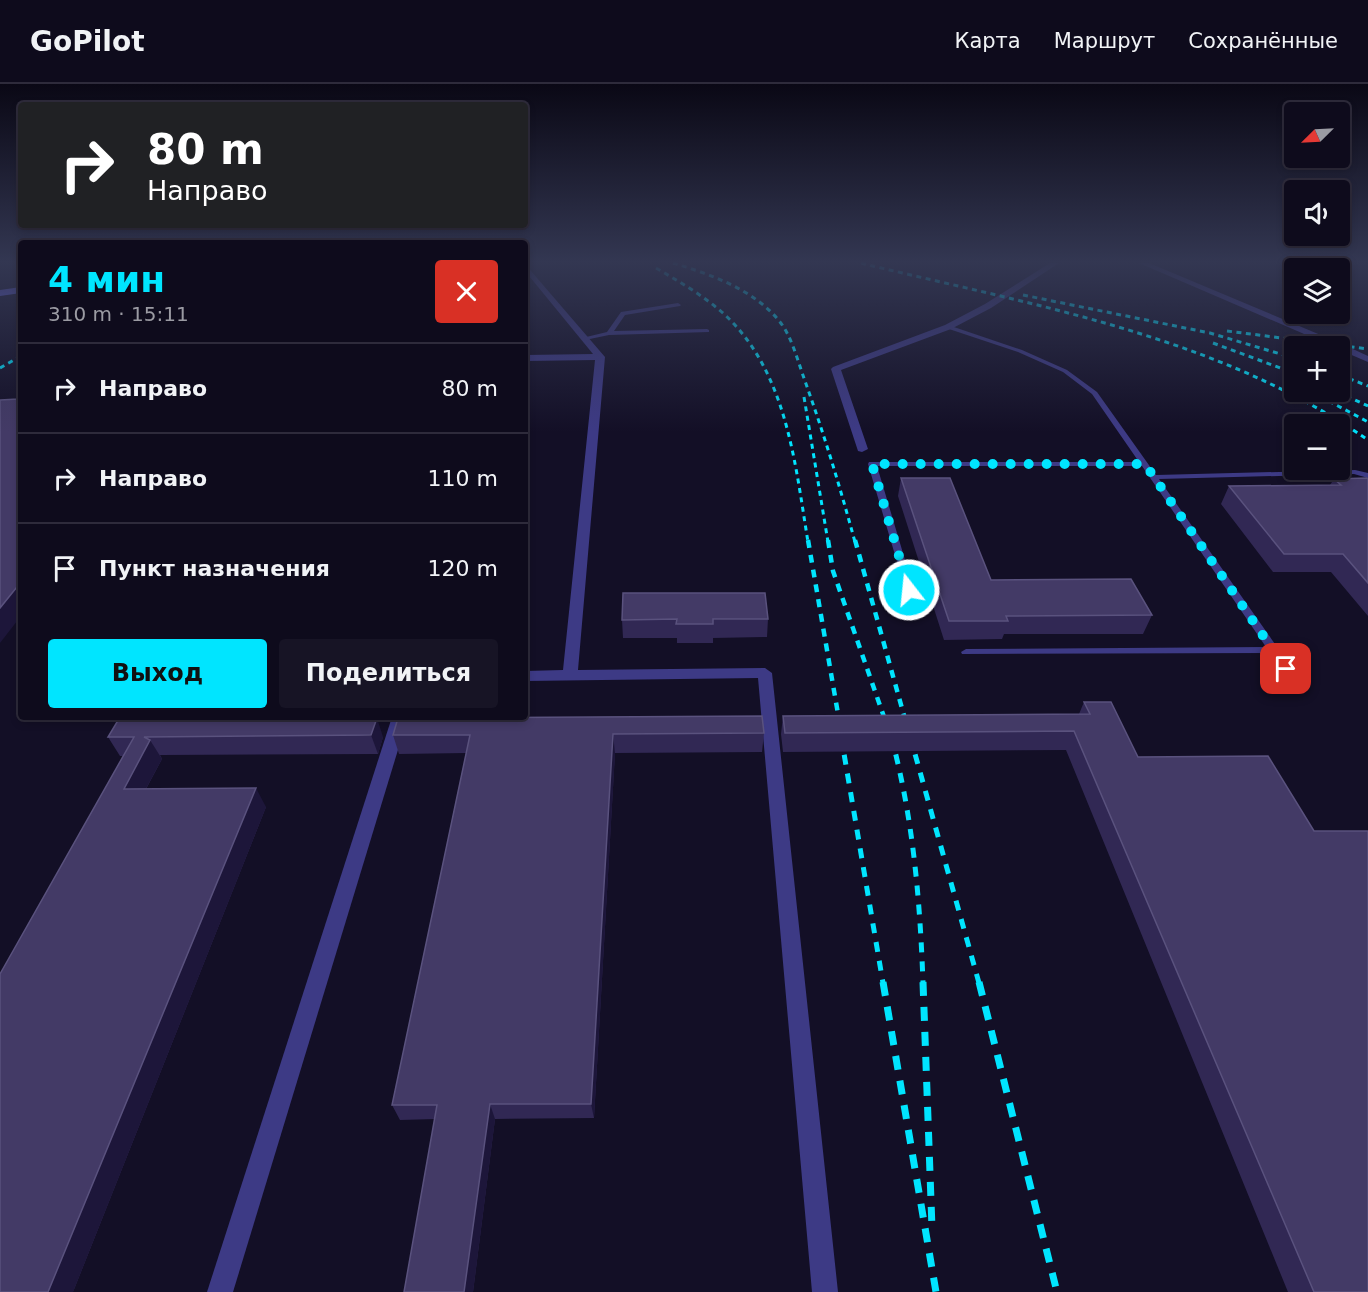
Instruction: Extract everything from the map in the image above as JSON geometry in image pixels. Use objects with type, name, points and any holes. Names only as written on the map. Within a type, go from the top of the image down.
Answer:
[{"type":"street","points":[[569,319],[600,357],[570,675]]},
{"type":"street","points":[[862,449],[836,369],[963,319]]},
{"type":"street","points":[[1275,319],[1313,336]]},
{"type":"street","points":[[1350,352],[1368,359]]},
{"type":"street","points":[[528,358],[600,357]]},
{"type":"street","points":[[528,676],[765,673],[825,1292]]},
{"type":"street","points":[[220,1292],[399,720]]},
{"type":"lane","points":[[609,333],[619,319]]},
{"type":"lane","points":[[948,327],[1020,351],[1065,371],[1095,393],[1299,687]]},
{"type":"lane","points":[[585,338],[609,333],[707,331]]},
{"type":"lane","points":[[909,590],[872,464],[1145,464]]},
{"type":"lane","points":[[1153,477],[1355,472],[1368,477]]},
{"type":"lane","points":[[966,652],[1274,650]]},
{"type":"building","points":[[18,399],[18,586],[0,608],[0,400]]},
{"type":"building","points":[[901,478],[950,478],[991,580],[1131,579],[1152,615],[1006,616],[1008,621],[949,621]]},
{"type":"building","points":[[1368,479],[1368,583],[1343,554],[1284,554],[1229,486],[1341,485],[1335,480]]},
{"type":"building","points":[[623,593],[765,593],[768,619],[713,619],[713,624],[676,624],[677,619],[622,620]]},
{"type":"building","points":[[1084,702],[1111,702],[1138,757],[1268,756],[1314,831],[1368,831],[1368,1292],[1314,1292],[1074,731],[785,733],[783,716],[1090,714]]},
{"type":"building","points":[[762,716],[764,733],[613,734],[591,1104],[490,1104],[464,1292],[404,1292],[437,1105],[392,1105],[470,735],[393,735],[397,720],[528,720],[528,717]]},
{"type":"building","points":[[118,720],[376,720],[371,735],[144,737],[150,740],[124,789],[256,788],[48,1292],[0,1292],[0,974],[134,737],[108,737]]},
{"type":"railway","points":[[729,319],[745,337],[762,363],[775,391],[792,450],[808,542]]},
{"type":"railway","points":[[778,319],[788,335],[819,421],[855,542]]},
{"type":"railway","points":[[1091,319],[1188,350],[1250,375],[1310,404],[1368,440]]},
{"type":"railway","points":[[1143,319],[1210,333],[1284,355]]},
{"type":"railway","points":[[1227,331],[1368,349]]},
{"type":"railway","points":[[1213,343],[1284,369]]},
{"type":"railway","points":[[0,368],[18,358]]},
{"type":"railway","points":[[1350,379],[1368,386]]},
{"type":"railway","points":[[804,397],[828,542]]},
{"type":"railway","points":[[1350,398],[1368,406]]},
{"type":"railway","points":[[1331,402],[1368,422]]},
{"type":"railway","points":[[808,540],[842,737]]},
{"type":"railway","points":[[828,540],[833,571],[891,737]]},
{"type":"railway","points":[[855,540],[910,737]]},
{"type":"railway","points":[[841,736],[883,983]]},
{"type":"railway","points":[[891,736],[905,797],[914,858],[923,983]]},
{"type":"railway","points":[[910,736],[979,983]]},
{"type":"railway","points":[[883,982],[936,1292]]},
{"type":"railway","points":[[923,982],[932,1228]]},
{"type":"railway","points":[[979,982],[1057,1292]]},
{"type":"route","points":[[909,590],[872,464],[1145,464],[1286,669]]}]
